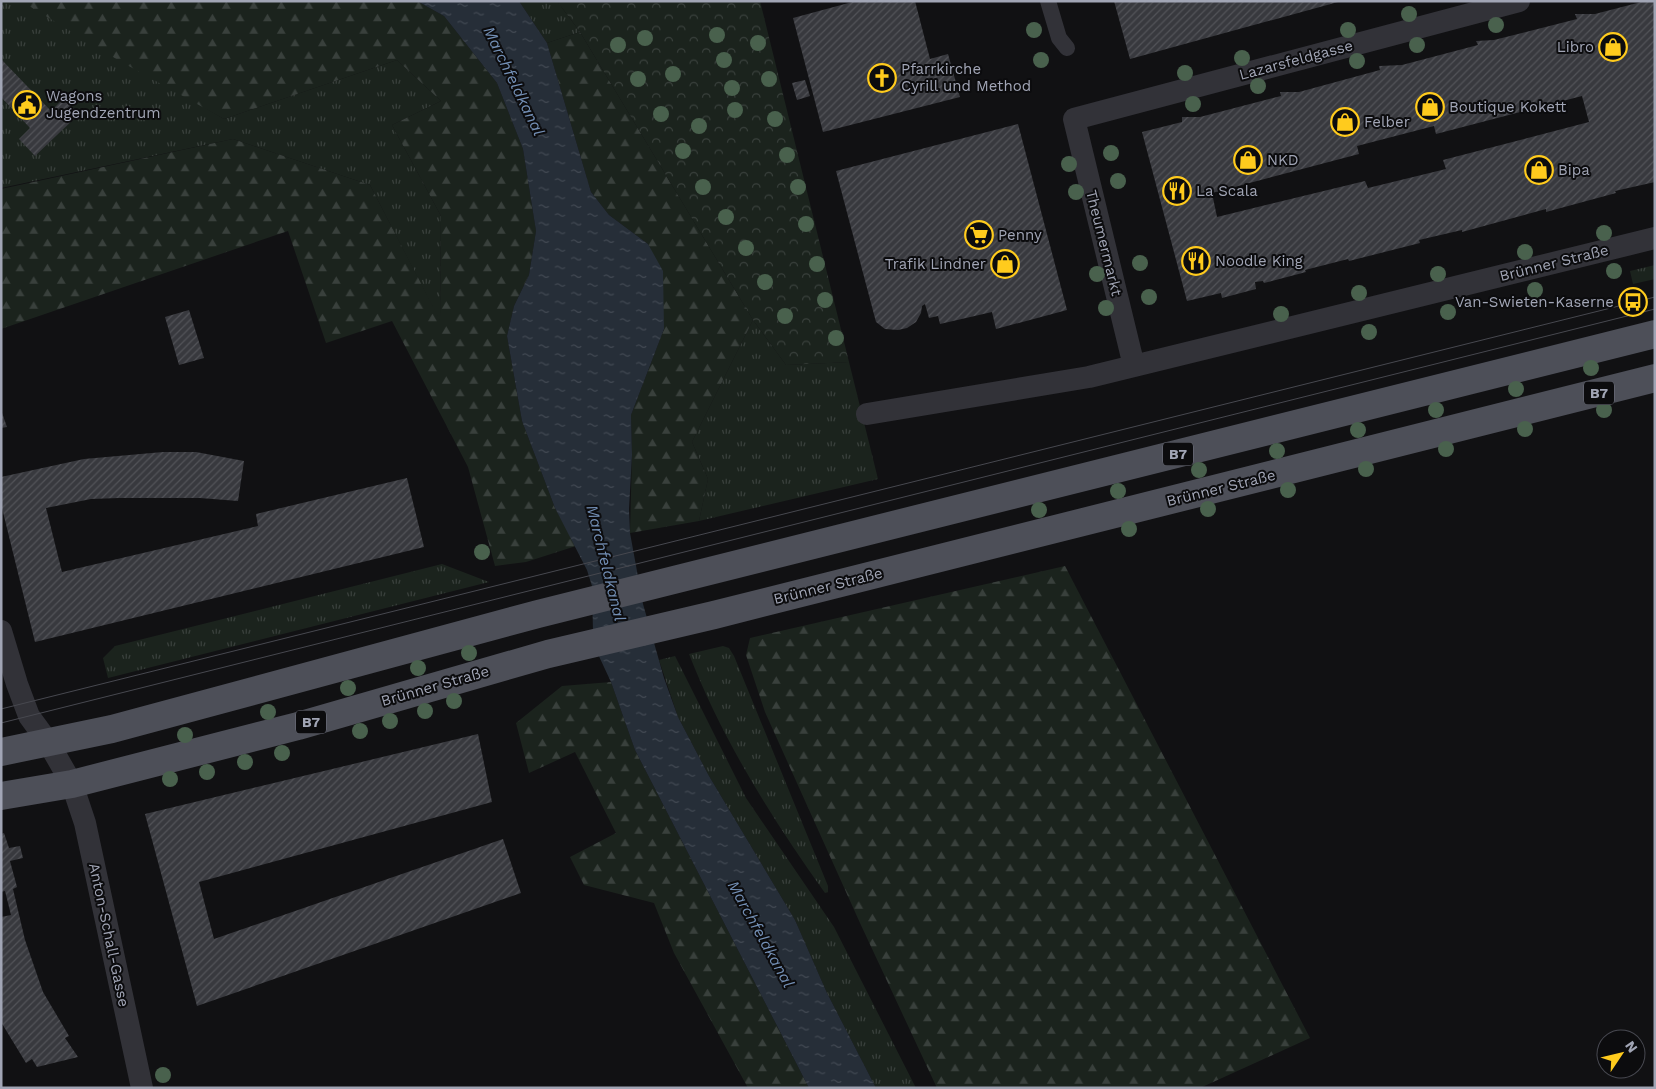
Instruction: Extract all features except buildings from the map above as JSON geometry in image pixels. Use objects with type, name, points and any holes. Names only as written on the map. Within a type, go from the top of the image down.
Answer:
[{"type":"main road","name":"B7","points":[[1,752],[112,729],[538,614],[1655,334]]},
{"type":"main road","name":"Brünner Straße","points":[[1,796],[72,784],[298,726],[455,679],[548,654],[714,615],[1655,378]]},
{"type":"street","points":[[1048,1],[1059,38],[1067,48]]},
{"type":"street","name":"Lazarsfeldgasse","points":[[1074,119],[1518,1]]},
{"type":"street","name":"Theumermarkt","points":[[1074,119],[1134,366]]},
{"type":"street","name":"Brünner Straße","points":[[867,414],[1089,377],[1655,238]]},
{"type":"street","name":"Anton-Schall-Gasse","points":[[1,631],[9,686],[48,742],[72,784],[85,823],[139,1087]]},
{"type":"green space","points":[[1,1],[23,1],[224,119],[397,60],[441,101],[392,125],[441,216],[440,321],[370,185],[233,139],[1,188]]},
{"type":"green space","points":[[21,1],[417,1],[444,16],[497,83],[523,149],[536,231],[529,275],[514,306],[507,336],[522,421],[555,508],[576,546],[526,562],[495,566],[468,467],[392,321],[326,343],[288,231],[1,329],[1,189],[233,139],[370,185],[440,320],[441,216],[392,125],[441,101],[397,60],[224,119],[118,60]]},
{"type":"green space","points":[[519,1],[557,1],[580,32],[547,43]]},
{"type":"green space","points":[[557,1],[760,1],[849,362],[786,365],[753,320],[580,32]]},
{"type":"green space","points":[[580,32],[753,320],[692,442],[708,479],[699,521],[630,533],[631,415],[664,329],[648,244],[609,215],[591,192],[547,43]]},
{"type":"green space","points":[[1655,265],[1655,279],[1633,284],[1630,271]]},
{"type":"green space","points":[[753,320],[786,365],[849,362],[878,479],[699,521],[708,479],[692,442]]},
{"type":"green space","points":[[442,564],[489,582],[108,678],[103,658],[115,646]]},
{"type":"green space","points":[[1065,566],[1310,1038],[1200,1088],[937,1088],[765,712],[746,655],[750,638]]},
{"type":"green space","points":[[723,646],[729,648],[734,656],[828,886],[828,892],[825,893],[767,807],[733,747],[702,686],[689,654]]},
{"type":"green space","points":[[675,656],[746,798],[834,927],[916,1088],[876,1088],[827,993],[795,920],[709,776],[678,717],[659,660]]},
{"type":"green space","points":[[611,682],[635,750],[809,1088],[748,1088],[674,953],[654,903],[584,885],[570,857],[616,833],[575,752],[529,773],[516,723],[562,686]]},
{"type":"water","name":"Marchfeldkanal","points":[[417,1],[519,1],[547,43],[591,192],[609,215],[648,244],[663,271],[664,329],[631,415],[630,533],[643,604],[664,678],[678,717],[709,776],[795,920],[827,993],[876,1088],[809,1088],[635,750],[611,682],[597,652],[593,632],[592,586],[587,570],[555,508],[522,421],[507,336],[514,306],[529,275],[536,231],[523,149],[497,83],[444,16]]},
{"type":"tram line","points":[[1,709],[1655,297]]},
{"type":"tram line","points":[[1,723],[1655,309]]},
{"type":"place","name":"Libro","points":[[1613,47]]},
{"type":"place","name":"Pfarrkirche Cyrill und Method","points":[[882,78]]},
{"type":"place","name":"Wagons Jugendzentrum","points":[[27,105]]},
{"type":"place","name":"Boutique Kokett","points":[[1430,107]]},
{"type":"place","name":"Felber","points":[[1345,122]]},
{"type":"place","name":"NKD","points":[[1248,160]]},
{"type":"place","name":"Bipa","points":[[1539,170]]},
{"type":"place","name":"La Scala","points":[[1177,191]]},
{"type":"place","name":"Penny","points":[[979,235]]},
{"type":"place","name":"Noodle King","points":[[1196,261]]},
{"type":"place","name":"Trafik Lindner","points":[[1005,264]]},
{"type":"place","name":"Van-Swieten-Kaserne","points":[[1633,302]]}]
